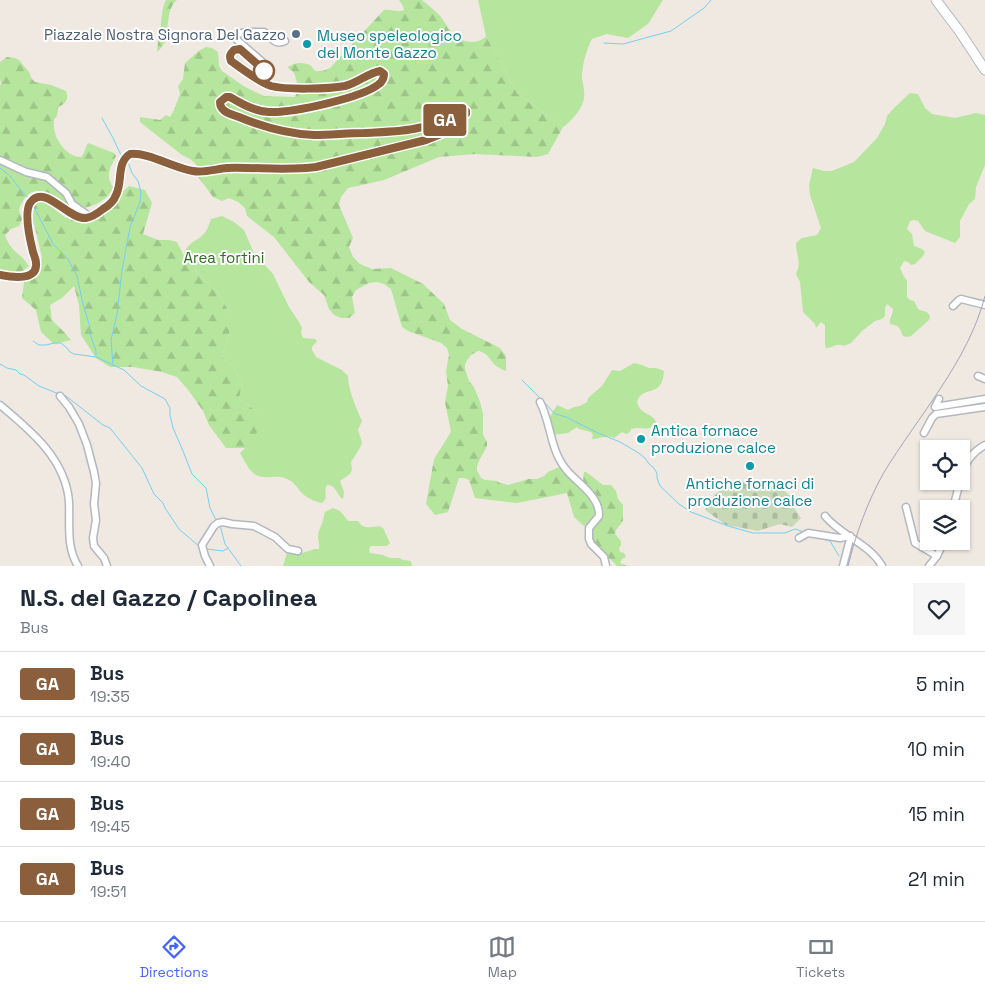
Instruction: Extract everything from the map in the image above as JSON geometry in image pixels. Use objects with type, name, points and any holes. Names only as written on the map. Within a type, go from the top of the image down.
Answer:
[{"type":"street","points":[[936,0],[985,70]]},
{"type":"street","points":[[0,275],[23,277],[35,271],[36,264],[27,211],[34,198],[40,196],[52,200],[71,214],[82,218],[102,211],[115,197],[123,160],[130,154],[142,155],[196,172],[226,168],[302,169],[426,140],[441,134],[466,114],[466,111],[460,109],[452,117],[417,129],[314,135],[264,126],[222,109],[220,102],[226,97],[230,97],[255,110],[269,112],[301,109],[327,104],[365,92],[381,83],[384,78],[384,74],[380,71],[345,86],[282,88],[271,86],[231,61],[231,53],[234,50],[240,49],[260,68],[265,71],[268,70],[267,66],[236,40],[236,34],[264,32],[277,42],[285,41]]},
{"type":"street","points":[[0,160],[26,172],[47,177],[66,193],[72,204],[88,217]]},
{"type":"street","points":[[953,306],[959,300],[985,305]]},
{"type":"street","points":[[60,396],[79,424],[87,446],[96,483],[94,546],[104,558],[107,566]]},
{"type":"street","points":[[939,399],[935,408],[985,399]]},
{"type":"street","points":[[540,402],[545,412],[554,447],[562,464],[591,495],[598,508],[599,516],[589,528],[588,539],[604,557],[606,566]]},
{"type":"street","points":[[0,405],[41,442],[52,456],[59,470],[68,496],[71,550],[78,566]]},
{"type":"street","points":[[924,433],[936,414],[985,406]]},
{"type":"street","points":[[970,457],[985,445]]},
{"type":"street","points":[[906,506],[915,544],[937,556]]},
{"type":"street","points":[[825,516],[830,522],[866,549],[882,566]]},
{"type":"street","points":[[210,566],[202,545],[214,526],[220,522],[254,526],[275,537],[288,549],[298,551]]},
{"type":"street","points":[[798,538],[808,533],[840,538],[850,536]]},
{"type":"street","points":[[843,566],[850,536]]},
{"type":"street","points":[[929,566],[940,550]]},
{"type":"green space","points":[[166,0],[177,0],[169,14],[165,42],[157,52],[162,12]]},
{"type":"green space","points":[[399,0],[422,0],[442,18],[454,35],[462,40],[475,42],[486,36],[517,93],[563,127],[548,154],[537,157],[475,154],[439,157],[384,180],[348,188],[341,197],[339,205],[353,238],[349,247],[353,257],[360,264],[372,269],[391,268],[423,284],[444,304],[450,320],[462,329],[500,348],[506,356],[506,371],[495,365],[488,356],[478,351],[471,355],[465,365],[469,381],[474,387],[480,402],[483,414],[483,435],[487,442],[487,446],[478,463],[477,471],[481,478],[485,480],[497,481],[508,485],[529,479],[537,479],[559,467],[588,495],[595,509],[595,515],[591,522],[584,526],[574,517],[567,493],[517,503],[475,498],[469,480],[464,478],[459,478],[448,512],[435,515],[426,504],[434,459],[451,432],[445,402],[448,386],[446,371],[449,355],[447,348],[441,343],[402,327],[391,289],[384,284],[377,282],[369,283],[356,290],[352,297],[355,313],[349,318],[341,318],[334,315],[329,309],[324,295],[309,282],[274,237],[247,216],[245,208],[229,198],[222,201],[213,197],[199,178],[196,164],[140,122],[140,117],[160,120],[166,115],[170,117],[180,94],[178,86],[183,79],[185,63],[206,47],[218,52],[219,66],[222,71],[245,87],[264,96],[295,97],[299,88],[295,74],[288,67],[301,63],[310,65],[314,70],[318,71],[330,68],[384,10],[404,10]]},
{"type":"green space","points":[[478,0],[663,0],[648,24],[628,38],[607,34],[592,39],[586,53],[583,68],[583,102],[570,122],[563,127],[517,93],[486,36]]},
{"type":"green space","points":[[7,57],[19,60],[35,82],[51,85],[66,91],[66,101],[58,107],[54,119],[55,134],[65,150],[70,154],[81,157],[88,143],[114,153],[116,156],[110,168],[109,179],[113,187],[110,193],[101,201],[89,207],[70,209],[55,196],[34,191],[25,198],[19,209],[22,219],[19,226],[11,229],[5,235],[13,249],[29,266],[15,273],[0,269],[0,62]]},
{"type":"green space","points":[[910,93],[918,94],[925,108],[932,114],[955,118],[976,113],[985,115],[985,165],[976,187],[975,199],[969,204],[960,221],[960,237],[955,243],[925,231],[918,221],[910,221],[907,229],[912,234],[914,246],[925,252],[915,264],[911,265],[904,261],[900,268],[907,281],[907,297],[914,301],[918,309],[928,313],[929,320],[911,336],[903,336],[899,327],[890,324],[893,309],[887,304],[885,316],[862,331],[851,343],[844,346],[837,345],[826,348],[825,325],[821,322],[816,328],[815,324],[803,312],[800,282],[796,274],[799,262],[796,243],[802,238],[817,235],[821,228],[810,195],[809,185],[813,168],[832,171],[854,162],[877,138],[887,116]]},
{"type":"green space","points":[[129,186],[145,190],[152,203],[143,234],[158,240],[177,242],[184,256],[202,278],[217,292],[230,313],[230,330],[222,357],[234,368],[242,383],[239,400],[257,411],[262,426],[245,448],[226,448],[209,425],[203,411],[177,377],[162,372],[133,367],[110,367],[96,358],[81,335],[79,305],[74,286],[62,298],[50,305],[52,320],[71,340],[54,344],[41,332],[36,310],[22,298],[24,282],[37,274],[42,257],[33,220],[34,204],[39,200],[45,202],[66,218],[89,222],[107,210]]},
{"type":"green space","name":"Area fortini","points":[[222,216],[244,230],[254,253],[273,274],[289,307],[302,328],[303,338],[315,339],[317,341],[312,347],[316,357],[342,370],[348,376],[351,393],[362,421],[358,430],[362,442],[351,462],[352,470],[350,474],[340,481],[344,492],[343,499],[335,488],[330,485],[327,485],[326,498],[322,503],[305,496],[287,479],[256,475],[249,468],[240,453],[245,448],[257,411],[239,400],[242,383],[234,368],[222,357],[230,330],[230,313],[217,292],[202,278],[184,256],[192,242],[200,237],[208,228],[211,219]]},
{"type":"green space","points":[[634,363],[664,371],[660,386],[643,394],[637,402],[641,410],[656,422],[653,426],[650,428],[631,429],[630,432],[626,434],[622,432],[614,438],[592,439],[593,435],[591,432],[577,427],[568,433],[552,435],[548,420],[557,405],[568,410],[585,404],[588,398],[602,386],[612,370],[620,371]]},
{"type":"green space","points":[[584,472],[603,485],[611,485],[623,505],[623,521],[615,534],[621,541],[620,552],[624,553],[626,557],[620,563],[627,566],[617,566],[593,541],[592,531],[603,513],[597,500],[583,481]]},
{"type":"green space","points":[[747,481],[752,491],[776,486],[789,495],[792,493],[794,496],[791,498],[796,505],[794,508],[801,518],[792,527],[780,524],[758,531],[726,525],[705,510],[709,501],[722,488]]},
{"type":"green space","points":[[333,508],[340,511],[348,521],[358,521],[365,527],[379,526],[383,528],[390,543],[387,546],[371,546],[369,549],[370,553],[411,561],[412,566],[283,566],[287,553],[299,554],[319,549],[318,534],[325,512]]},
{"type":"waterway","points":[[604,43],[623,44],[671,31],[704,8],[711,0]]},
{"type":"waterway","points":[[102,118],[123,157]]},
{"type":"waterway","points":[[113,365],[111,340],[117,314],[122,270],[130,227],[140,202],[141,192],[138,181],[132,173],[128,162]]},
{"type":"waterway","points":[[0,168],[11,177],[30,200]]},
{"type":"waterway","points":[[32,203],[53,244],[67,258],[77,276],[96,355]]},
{"type":"waterway","points":[[33,341],[39,345],[61,343],[74,354],[96,357],[124,370],[141,386],[165,399],[170,408],[173,428],[192,474],[206,488],[210,508],[217,522]]},
{"type":"waterway","points":[[0,364],[16,370],[39,386],[59,394]]},
{"type":"waterway","points":[[522,380],[541,399]]},
{"type":"waterway","points":[[63,395],[103,425],[110,428],[142,468],[154,494],[163,503],[179,529],[200,547]]},
{"type":"waterway","points":[[544,402],[555,414],[566,417],[620,442],[637,452],[653,467],[657,473],[660,486],[679,504],[691,512],[753,533],[785,533],[795,529],[804,532]]},
{"type":"waterway","points":[[220,525],[225,544],[241,566]]},
{"type":"waterway","points":[[815,537],[830,541],[839,556]]},
{"type":"waterway","points":[[206,549],[223,551],[228,548]]},
{"type":"railway","points":[[848,566],[862,519],[877,485],[941,388],[967,344],[985,296]]},
{"type":"bus line","name":"GA","points":[[0,275],[23,277],[35,271],[36,264],[27,211],[34,198],[40,196],[52,200],[64,210],[82,218],[96,214],[107,206],[117,194],[123,160],[130,154],[136,153],[196,172],[226,168],[302,169],[426,140],[441,134],[466,114],[466,111],[460,109],[452,117],[417,129],[314,135],[264,126],[228,113],[220,107],[220,102],[226,97],[230,97],[255,110],[269,112],[301,109],[327,104],[365,92],[381,83],[384,78],[384,74],[380,71],[345,86],[282,88],[271,86],[231,61],[231,53],[234,50],[240,49],[265,71]]},
{"type":"place","name":"Piazzale Nostra Signora Del Gazzo","points":[[296,34]]},
{"type":"place","name":"Museo speleologico del Monte Gazzo","points":[[307,44]]},
{"type":"place","name":"Antica fornace produzione calce","points":[[641,439]]},
{"type":"place","name":"Antiche fornaci di produzione calce","points":[[750,466]]}]
